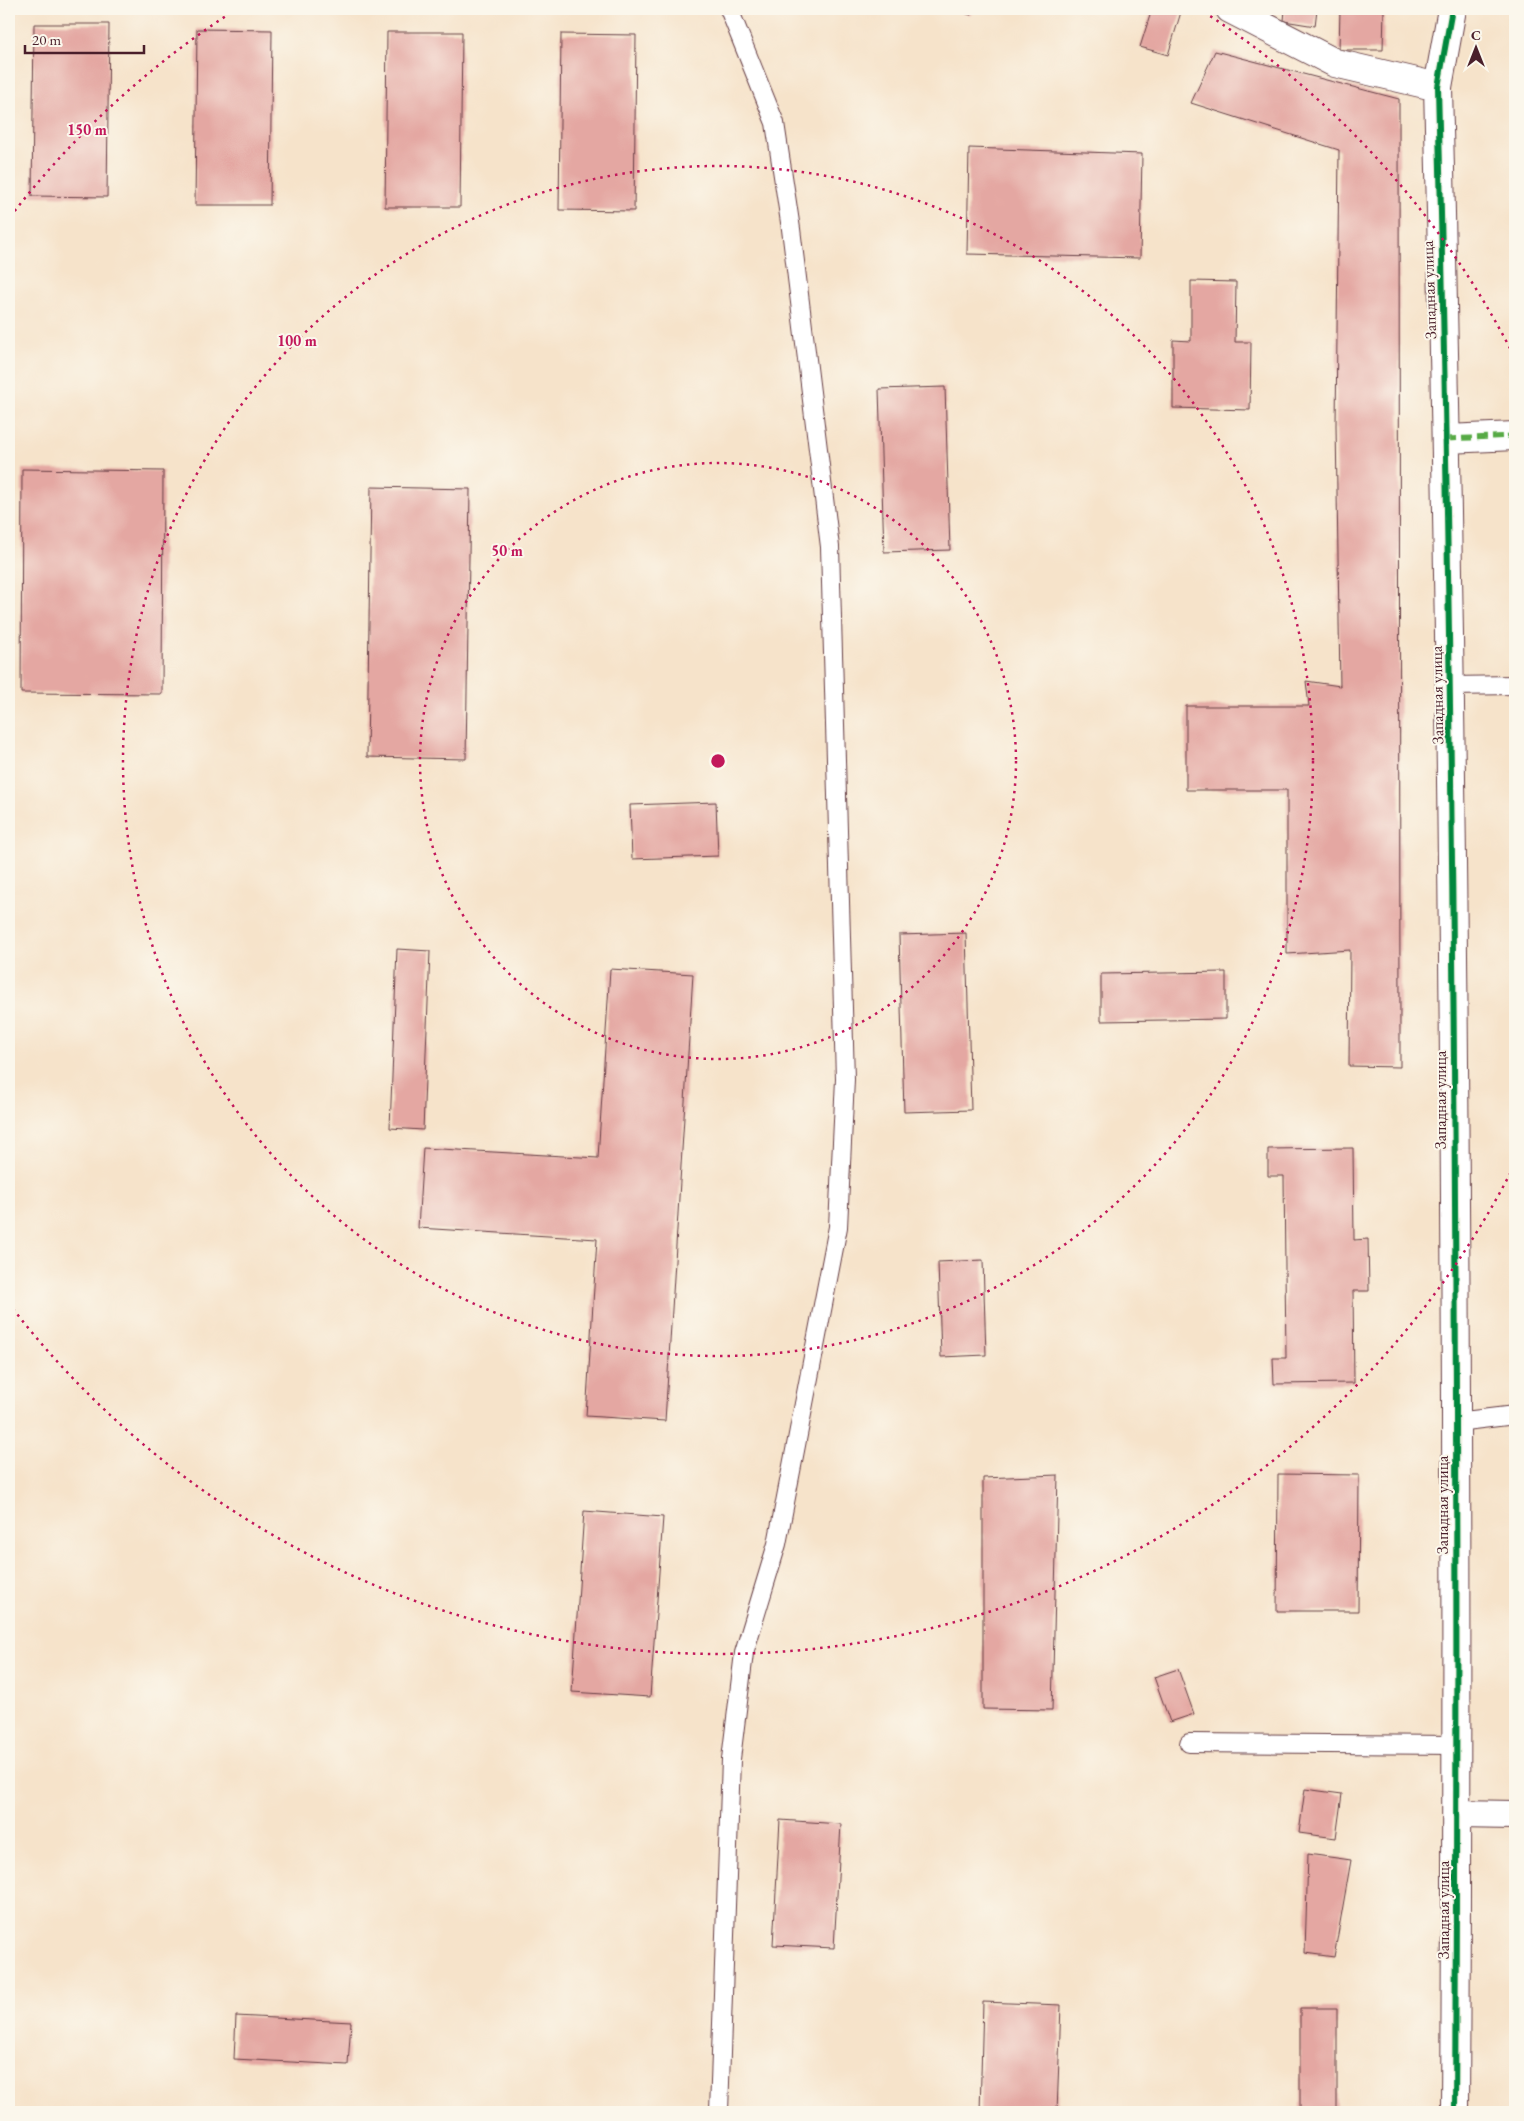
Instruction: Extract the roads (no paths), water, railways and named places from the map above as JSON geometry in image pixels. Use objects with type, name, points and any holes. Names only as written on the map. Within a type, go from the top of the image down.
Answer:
[{"type":"street","points":[[1230,9],[1335,63],[1438,87]]},
{"type":"street","name":"Западная улица","points":[[1452,9],[1438,87],[1451,686],[1458,1745],[1456,2112]]},
{"type":"street","points":[[1447,439],[1515,436]]},
{"type":"street","points":[[1457,1814],[1515,1815]]},
{"type":"lane","points":[[719,2112],[731,1759],[737,1706],[744,1653],[777,1544],[838,1227],[845,1079],[830,547],[791,229],[775,123],[729,9]]},
{"type":"lane","points":[[1451,686],[1515,685]]},
{"type":"lane","points":[[1456,1422],[1515,1415]]},
{"type":"lane","points":[[1188,1743],[1458,1745]]}]
